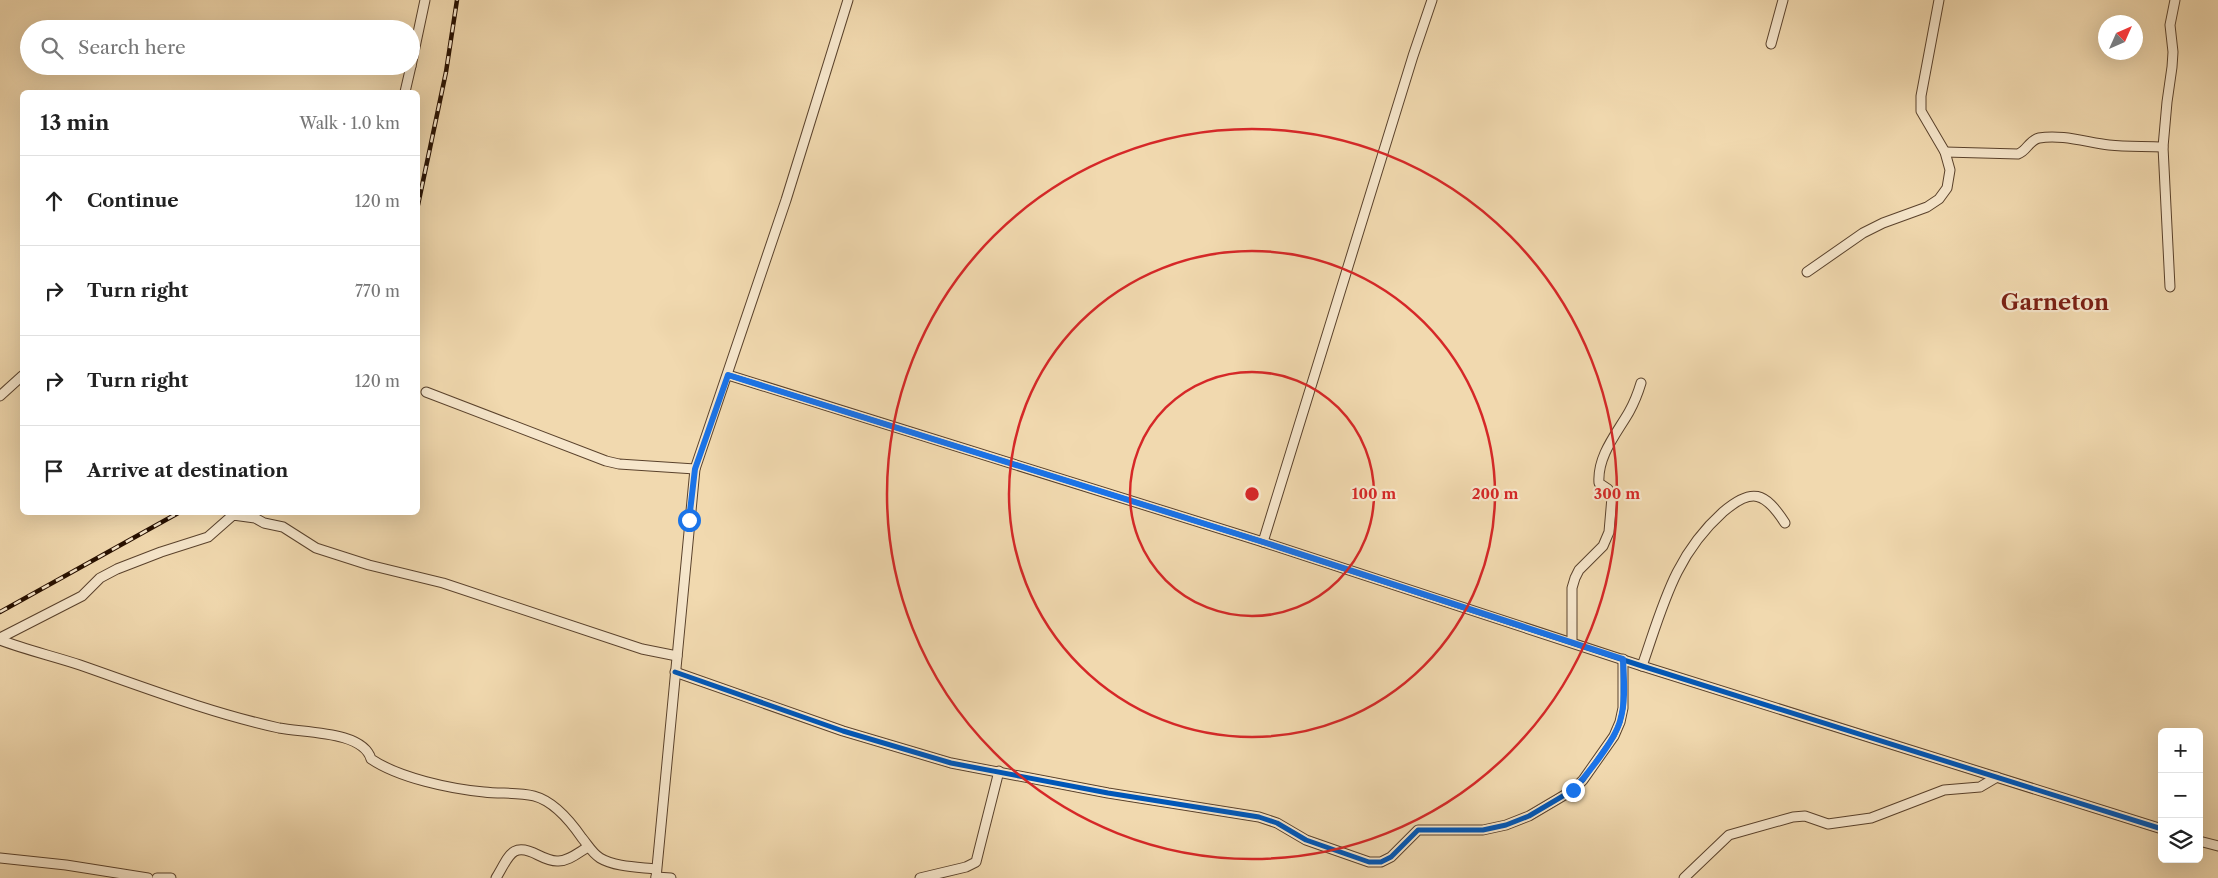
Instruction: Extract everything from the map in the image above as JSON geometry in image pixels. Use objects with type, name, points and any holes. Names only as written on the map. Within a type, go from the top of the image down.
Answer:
[{"type":"street","points":[[420,24],[425,0]]},
{"type":"street","points":[[656,875],[695,469],[786,200],[848,0]]},
{"type":"street","points":[[1263,542],[1407,75],[1432,0]]},
{"type":"street","points":[[1772,44],[1783,0]]},
{"type":"street","points":[[1807,272],[1863,233],[1883,223],[1927,207],[1939,200],[1947,188],[1950,170],[1945,152],[1921,111],[1920,96],[1939,0]]},
{"type":"street","points":[[2170,286],[2163,147],[2174,52],[2170,25],[2174,0]]},
{"type":"street","points":[[405,90],[409,75]]},
{"type":"street","points":[[1945,152],[2018,154],[2023,152],[2030,142],[2040,137],[2110,145],[2163,147]]},
{"type":"street","points":[[728,375],[1263,542],[1642,666],[2158,828]]},
{"type":"street","points":[[0,396],[20,378]]},
{"type":"street","points":[[1572,642],[1572,588],[1575,578],[1579,570],[1603,546],[1609,532],[1612,496],[1608,489],[1598,483],[1602,462],[1607,448],[1635,401],[1641,383]]},
{"type":"street","points":[[426,392],[606,461],[619,464],[695,469]]},
{"type":"street","points":[[1642,666],[1669,588],[1680,563],[1710,524],[1743,497],[1754,494],[1765,498],[1785,523]]},
{"type":"street","points":[[0,639],[82,596],[100,578],[117,569],[208,537],[234,515],[255,518],[264,523],[283,527],[310,546],[360,562],[443,584],[642,649],[677,656]]},
{"type":"street","points":[[0,639],[79,665],[131,685],[258,723],[300,732],[341,736],[362,744],[369,752],[371,759],[378,764],[415,779],[482,792],[534,796],[554,806],[588,847],[600,858],[671,878]]},
{"type":"street","points":[[675,672],[843,731],[951,762],[1108,793],[1259,817],[1277,823],[1306,840],[1370,862],[1381,862],[1391,857],[1418,830],[1463,832],[1506,825],[1529,816],[1573,790],[1583,780],[1614,736],[1620,722],[1624,686],[1623,659]]},
{"type":"street","points":[[920,878],[966,867],[976,862],[1000,771]]},
{"type":"street","points":[[1684,878],[1729,835],[1793,817],[1805,816],[1828,824],[1871,818],[1944,790],[1980,786],[1997,777]]},
{"type":"street","points":[[2203,841],[2218,846]]},
{"type":"street","points":[[496,878],[512,853],[517,849],[524,849],[548,860],[558,862],[566,860],[588,847]]},
{"type":"street","points":[[0,858],[66,865],[148,878]]},
{"type":"street","points":[[157,878],[172,878]]},
{"type":"railway","points":[[420,196],[446,72],[457,0]]},
{"type":"railway","points":[[0,612],[175,515]]},
{"type":"cycle path","points":[[728,375],[1263,542],[1642,666],[2158,828]]},
{"type":"cycle path","points":[[675,672],[843,731],[951,763],[1108,793],[1259,817],[1277,823],[1306,840],[1369,862],[1381,862],[1391,857],[1418,830],[1483,830],[1506,825],[1529,816],[1573,790],[1583,780],[1614,736],[1620,722],[1623,708],[1623,659]]},
{"type":"district","name":"Garneton","points":[[2055,302]]},
{"type":"route","points":[[689,520],[695,469],[728,375],[1377,578],[1623,659],[1623,708],[1620,722],[1614,736],[1583,780],[1573,790]]}]
